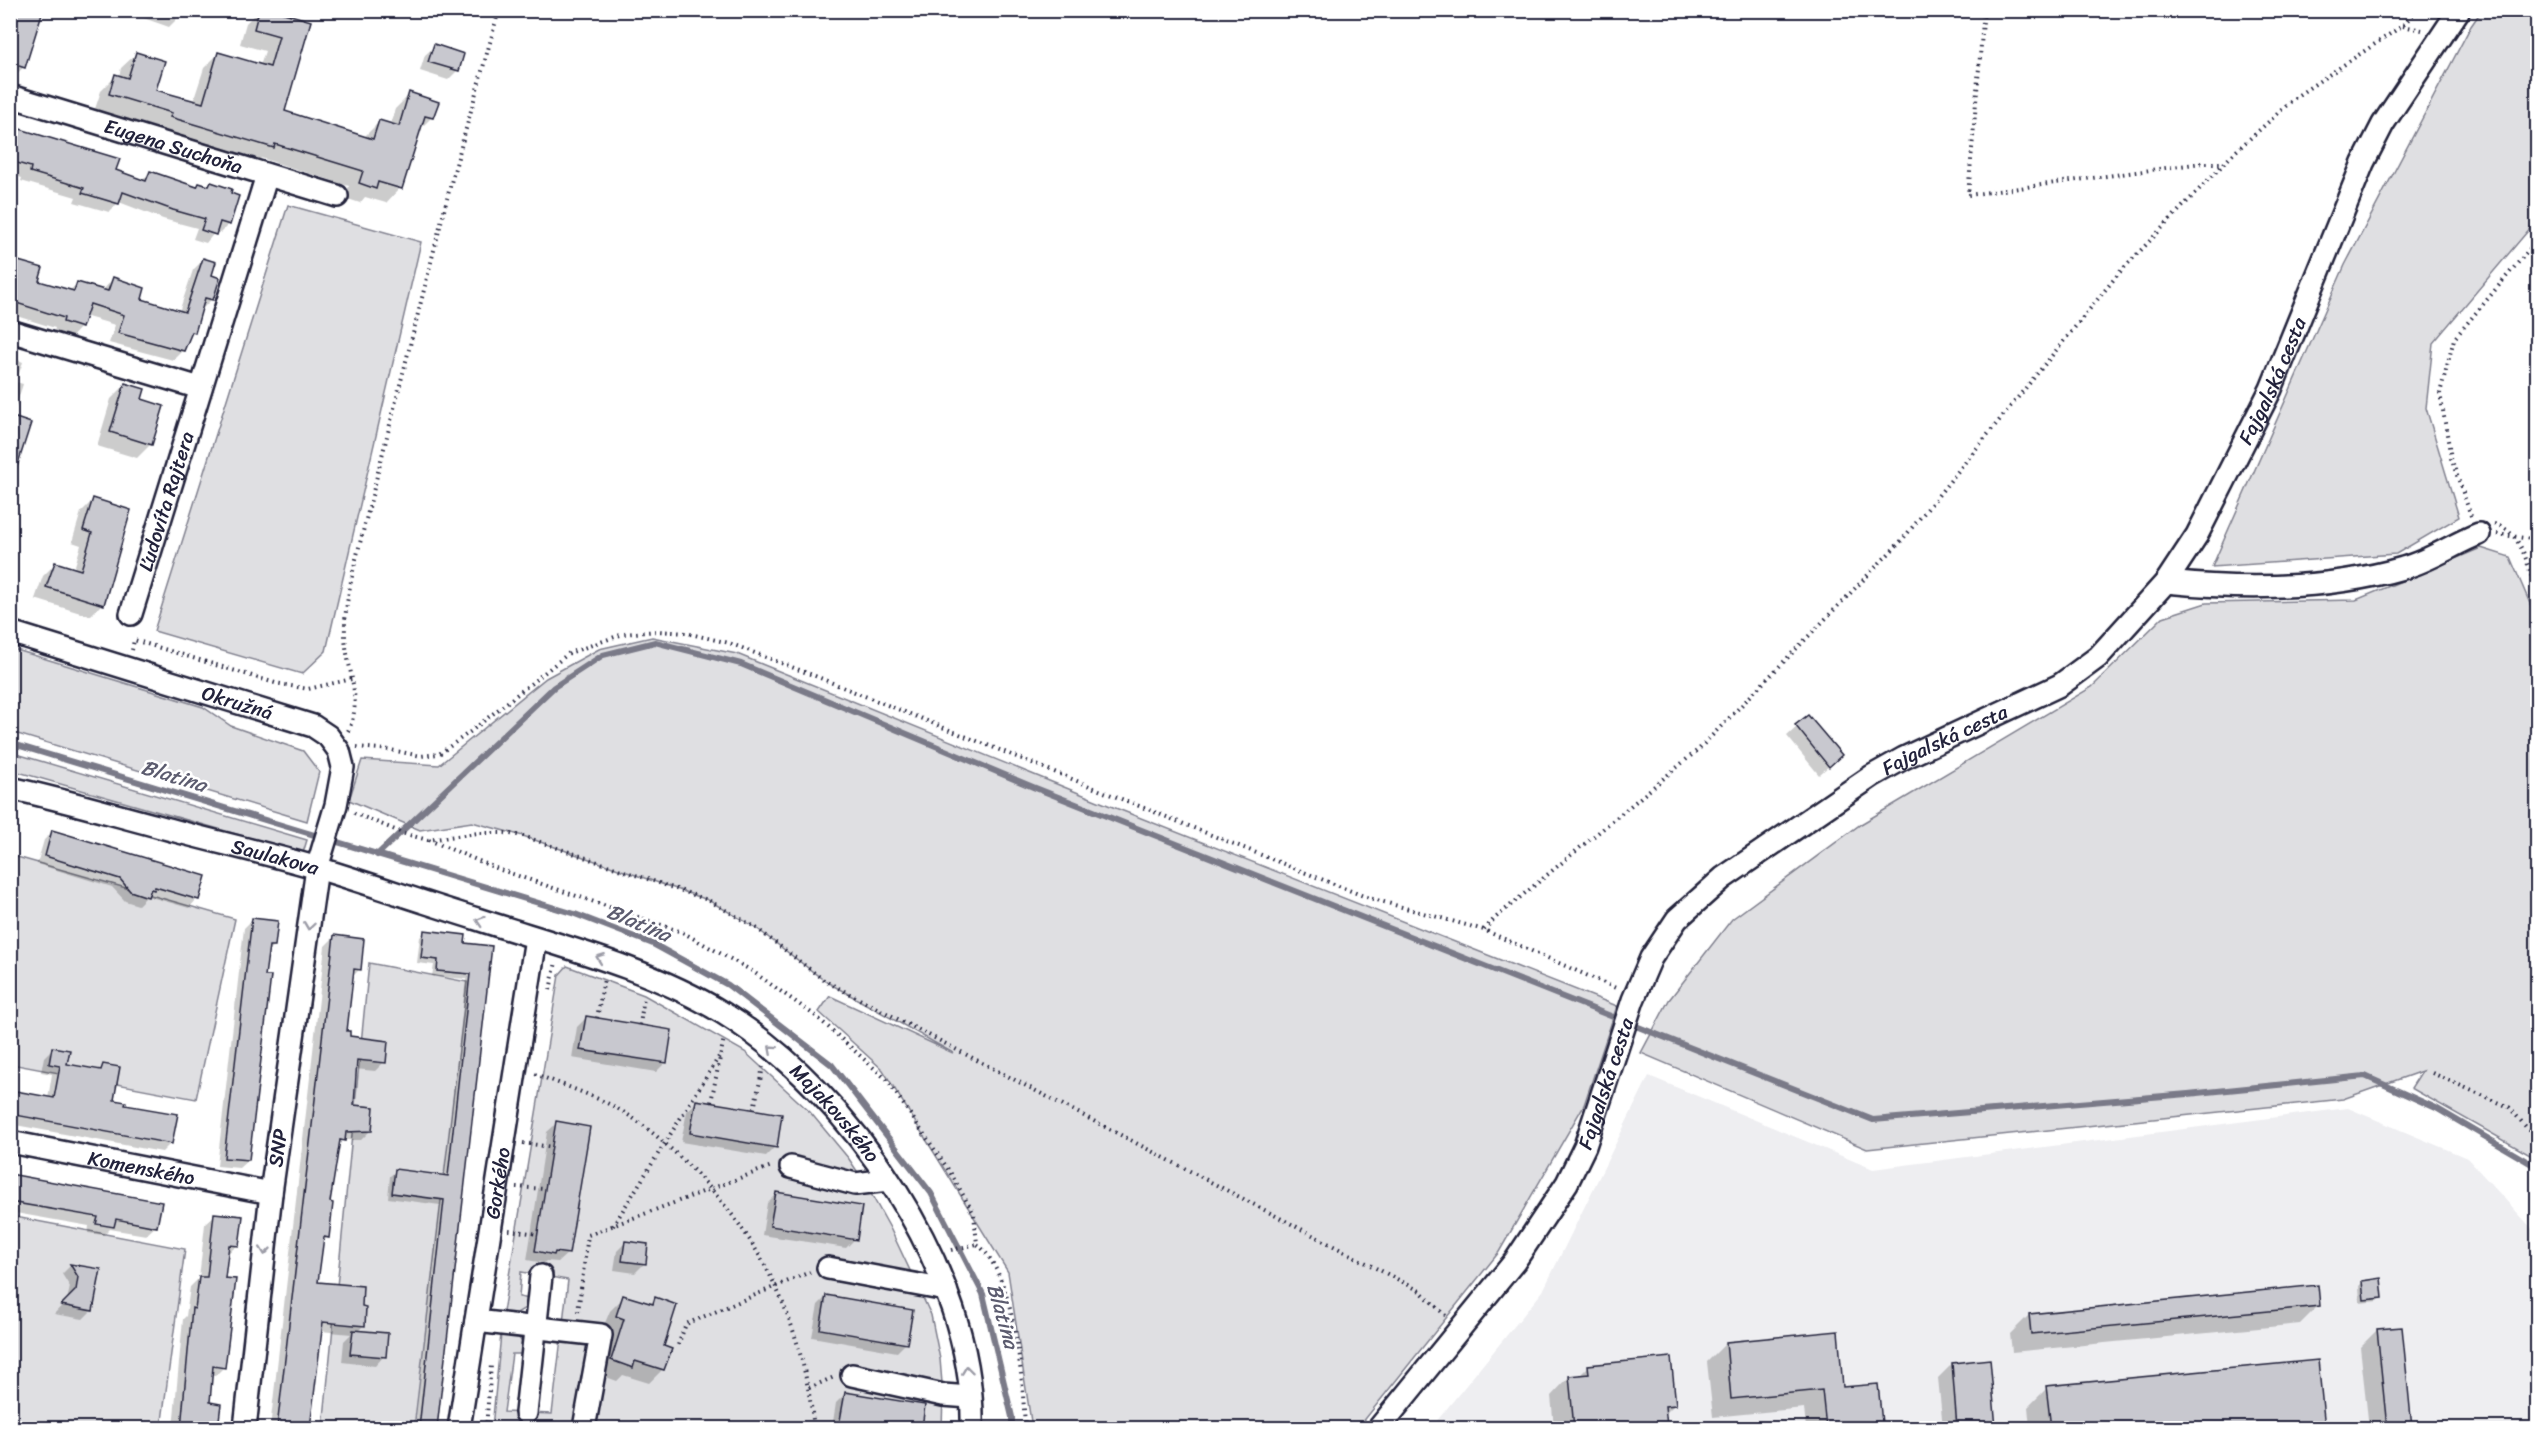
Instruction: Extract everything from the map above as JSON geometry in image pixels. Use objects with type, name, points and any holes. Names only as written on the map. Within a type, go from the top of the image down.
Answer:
[{"type":"street","name":"Fajgalská cesta","points":[[1379,1428],[1515,1261],[1567,1184],[1585,1146],[1634,998],[1651,958],[1663,937],[1684,913],[1723,878],[1880,771],[2060,685],[2098,657],[2136,618],[2166,582],[2207,517],[2271,388],[2363,163],[2389,115],[2459,10]]},
{"type":"street","name":"Eugena Suchoňa","points":[[10,96],[337,196]]},
{"type":"street","name":"Ľudovíta Rajtera","points":[[131,614],[267,175]]},
{"type":"street","points":[[10,331],[200,388]]},
{"type":"street","points":[[2166,582],[2246,587],[2321,583],[2405,568],[2476,529]]},
{"type":"street","name":"Okružná","points":[[10,632],[313,726],[328,736],[339,751]]},
{"type":"street","points":[[319,861],[344,767],[339,751]]},
{"type":"street","name":"Saulakova","points":[[10,788],[319,861],[536,938]]},
{"type":"street","name":"SNP","points":[[246,1428],[272,1192],[319,861]]},
{"type":"street","name":"Gorkého","points":[[459,1428],[536,938]]},
{"type":"street","name":"Majakovského","points":[[536,938],[583,951],[670,984],[723,1013],[766,1044],[822,1095],[866,1148],[913,1218],[946,1290],[965,1356],[972,1428]]},
{"type":"street","name":"Komenského","points":[[10,1142],[272,1192]]},
{"type":"street","points":[[791,1167],[855,1184],[888,1180]]},
{"type":"street","points":[[828,1268],[946,1290]]},
{"type":"street","points":[[526,1413],[541,1276]]},
{"type":"street","points":[[476,1321],[601,1335],[584,1428]]},
{"type":"street","points":[[852,1375],[950,1396],[970,1397]]},
{"type":"path","points":[[339,751],[355,710],[345,636],[346,604],[353,571],[453,179],[499,10]]},
{"type":"path","points":[[1984,10],[1968,195],[2202,163],[2223,163]]},
{"type":"path","points":[[1484,930],[1494,919],[1699,749],[1902,540],[2119,273],[2223,163],[2297,96],[2402,26],[2417,10]]},
{"type":"path","points":[[2476,529],[2451,458],[2439,393],[2454,339],[2538,239]]},
{"type":"path","points":[[2476,529],[2501,525],[2518,539],[2538,597]]},
{"type":"path","points":[[2476,529],[2518,539],[2538,540]]},
{"type":"path","points":[[339,751],[352,747],[391,750],[421,756],[439,754],[569,653],[623,634],[658,631],[686,633],[729,643],[810,674],[1366,897],[1484,930],[1634,998]]},
{"type":"path","points":[[135,640],[275,683],[308,689],[352,679]]},
{"type":"path","points":[[333,813],[428,840],[478,833],[505,832],[523,836],[708,900],[754,927],[825,981],[1420,1291],[1458,1330]]},
{"type":"path","points":[[597,1018],[605,973]]},
{"type":"path","points":[[639,1024],[645,989]]},
{"type":"path","points":[[711,1102],[725,1032]]},
{"type":"path","points":[[612,1226],[666,1144],[720,1055]]},
{"type":"path","points":[[754,1109],[764,1060]]},
{"type":"path","points":[[2432,1073],[2510,1107],[2538,1141]]},
{"type":"path","points":[[534,1074],[612,1106],[650,1129],[712,1188],[742,1225],[777,1287],[798,1345],[809,1388],[814,1428]]},
{"type":"path","points":[[504,1141],[552,1147]]},
{"type":"path","points":[[576,1332],[588,1235],[768,1166],[791,1167]]},
{"type":"path","points":[[497,1186],[545,1189]]},
{"type":"path","points":[[490,1228],[538,1234]]},
{"type":"path","points":[[951,1250],[975,1242],[987,1251],[1002,1280],[1011,1314],[1024,1395],[1025,1428]]},
{"type":"path","points":[[678,1345],[687,1324],[812,1271],[828,1268]]},
{"type":"path","points":[[809,1388],[841,1374],[852,1375]]},
{"type":"shaded area","points":[[2482,10],[2537,11],[2538,219],[2433,343],[2426,408],[2459,517],[2396,554],[2212,567],[2345,265],[2471,26]]},
{"type":"shaded area","points":[[288,205],[421,242],[326,651],[302,674],[154,631]]},
{"type":"shaded area","points":[[2481,548],[2510,557],[2537,620],[2537,1159],[2411,1088],[2422,1071],[2343,1099],[1867,1149],[1641,1053],[1669,1000],[1732,919],[1861,824],[2092,687],[2163,617],[2206,603],[2356,600]]},
{"type":"shaded area","points":[[652,637],[737,654],[1113,807],[1617,1006],[1584,1105],[1499,1252],[1358,1428],[1032,1428],[1008,1272],[883,1070],[819,1012],[830,996],[953,1053],[825,981],[755,927],[708,900],[523,836],[472,822],[420,830],[349,800],[362,760],[439,765],[546,678],[599,649]]},
{"type":"shaded area","points":[[10,648],[203,707],[231,726],[303,751],[319,772],[307,821],[11,732]]},
{"type":"shaded area","points":[[10,752],[307,840],[303,853],[11,770]]},
{"type":"shaded area","points":[[10,855],[235,919],[196,1099],[11,1064]]},
{"type":"shaded area","points":[[369,963],[467,982],[414,1428],[323,1428]]},
{"type":"shaded area","points":[[567,966],[644,995],[745,1052],[810,1112],[849,1159],[890,1228],[931,1315],[940,1359],[943,1395],[942,1428],[492,1428],[501,1334],[518,1337],[526,1347],[527,1354],[512,1354],[504,1412],[552,1414],[568,1280],[521,1272],[519,1297],[530,1299],[527,1307],[517,1313],[503,1312],[559,975]]},
{"type":"shaded area","points":[[1649,1076],[1873,1169],[2348,1108],[2467,1158],[2537,1234],[2537,1428],[1431,1428],[1543,1291]]},
{"type":"shaded area","points":[[10,1216],[185,1249],[161,1428],[11,1428]]},
{"type":"building","points":[[10,10],[43,10],[25,68],[10,63]]},
{"type":"building","points":[[259,10],[274,10],[311,21],[285,111],[373,139],[379,120],[399,126],[409,92],[439,102],[433,118],[425,116],[402,189],[378,182],[376,189],[359,183],[363,171],[275,144],[274,148],[170,117],[172,113],[109,94],[115,74],[128,78],[136,52],[165,61],[156,90],[203,103],[218,52],[270,67],[279,36],[254,29]]},
{"type":"building","points":[[434,44],[464,54],[459,71],[428,62]]},
{"type":"building","points":[[10,126],[120,159],[116,170],[146,181],[150,171],[197,187],[199,183],[209,186],[211,182],[232,189],[231,193],[239,196],[230,225],[220,222],[216,235],[201,230],[205,219],[123,192],[119,204],[82,193],[84,188],[30,172],[31,167],[10,161]]},
{"type":"building","points":[[203,258],[216,262],[212,275],[220,278],[213,300],[205,298],[195,333],[192,332],[184,351],[118,333],[124,315],[90,304],[82,328],[63,322],[64,318],[10,301],[10,262],[14,264],[15,260],[43,268],[39,281],[74,291],[77,282],[108,291],[113,277],[145,288],[142,299],[185,312]]},
{"type":"building","points":[[125,383],[145,389],[142,399],[164,406],[152,445],[110,432]]},
{"type":"building","points":[[10,416],[31,423],[14,476],[10,476]]},
{"type":"building","points":[[93,498],[131,510],[104,605],[46,587],[55,562],[81,570],[92,533],[83,530]]},
{"type":"building","points":[[1808,715],[1842,755],[1829,767],[1795,725]]},
{"type":"building","points":[[52,830],[206,876],[199,900],[155,887],[154,890],[151,889],[148,897],[130,891],[120,879],[45,856]]},
{"type":"building","points":[[252,918],[278,921],[275,946],[269,946],[265,976],[271,976],[249,1160],[224,1158]]},
{"type":"building","points":[[424,930],[466,935],[465,943],[492,946],[437,1428],[419,1428],[444,1200],[392,1193],[395,1169],[448,1176],[470,974],[437,971],[438,960],[421,958]]},
{"type":"building","points":[[334,935],[364,939],[361,970],[354,969],[347,1031],[350,1031],[350,1036],[388,1041],[386,1063],[357,1060],[354,1105],[374,1107],[372,1131],[346,1132],[345,1141],[340,1140],[330,1202],[333,1203],[329,1238],[324,1237],[318,1282],[363,1286],[362,1306],[366,1307],[365,1326],[323,1322],[310,1428],[277,1428]]},
{"type":"building","points":[[586,1016],[672,1030],[667,1063],[580,1050]]},
{"type":"building","points":[[52,1047],[70,1050],[67,1064],[101,1070],[103,1064],[120,1067],[114,1100],[126,1102],[125,1105],[178,1114],[172,1144],[10,1114],[10,1090],[54,1098],[60,1066],[49,1064]]},
{"type":"building","points":[[696,1100],[782,1114],[777,1148],[690,1133]]},
{"type":"building","points":[[556,1121],[590,1127],[569,1254],[555,1252],[554,1255],[535,1251]]},
{"type":"building","points":[[10,1174],[162,1202],[157,1227],[116,1219],[114,1227],[96,1224],[98,1217],[10,1202]]},
{"type":"building","points":[[776,1192],[862,1206],[857,1240],[770,1226]]},
{"type":"building","points":[[214,1213],[243,1216],[239,1246],[229,1245],[225,1278],[236,1279],[225,1368],[213,1366],[210,1402],[221,1404],[218,1428],[181,1428],[192,1308],[195,1309],[199,1277],[207,1277]]},
{"type":"building","points":[[625,1241],[648,1244],[646,1264],[622,1261]]},
{"type":"building","points":[[70,1264],[101,1269],[93,1311],[61,1305],[76,1290],[78,1277]]},
{"type":"building","points":[[2381,1278],[2383,1298],[2364,1300],[2362,1281]]},
{"type":"building","points":[[2318,1285],[2320,1306],[2031,1334],[2029,1314]]},
{"type":"building","points":[[623,1295],[653,1304],[655,1297],[677,1305],[664,1346],[672,1349],[664,1370],[635,1361],[633,1368],[611,1360],[624,1319],[616,1316]]},
{"type":"building","points":[[826,1295],[913,1310],[907,1344],[820,1329]]},
{"type":"building","points":[[2402,1327],[2412,1428],[2387,1428],[2377,1329]]},
{"type":"building","points":[[353,1330],[388,1333],[386,1357],[350,1354]]},
{"type":"building","points":[[1838,1331],[1843,1387],[1878,1384],[1882,1423],[1826,1428],[1822,1390],[1731,1399],[1726,1342]]},
{"type":"building","points":[[1671,1357],[1676,1405],[1665,1406],[1667,1426],[1574,1428],[1569,1376],[1589,1374],[1588,1365]]},
{"type":"building","points":[[1990,1359],[1996,1428],[1957,1428],[1952,1363]]},
{"type":"building","points":[[2318,1360],[2325,1428],[2051,1428],[2046,1386]]},
{"type":"building","points":[[845,1392],[925,1405],[922,1428],[839,1426]]},
{"type":"waterway","points":[[377,855],[554,687],[603,655],[655,642],[741,664],[1033,787],[1873,1120],[2188,1094],[2365,1076],[2436,1108],[2535,1166],[2538,1171]]},
{"type":"waterway","name":"Blatina","points":[[10,743],[575,914],[653,944],[728,985],[832,1065],[931,1193],[983,1294],[1012,1417],[1012,1428]]}]
